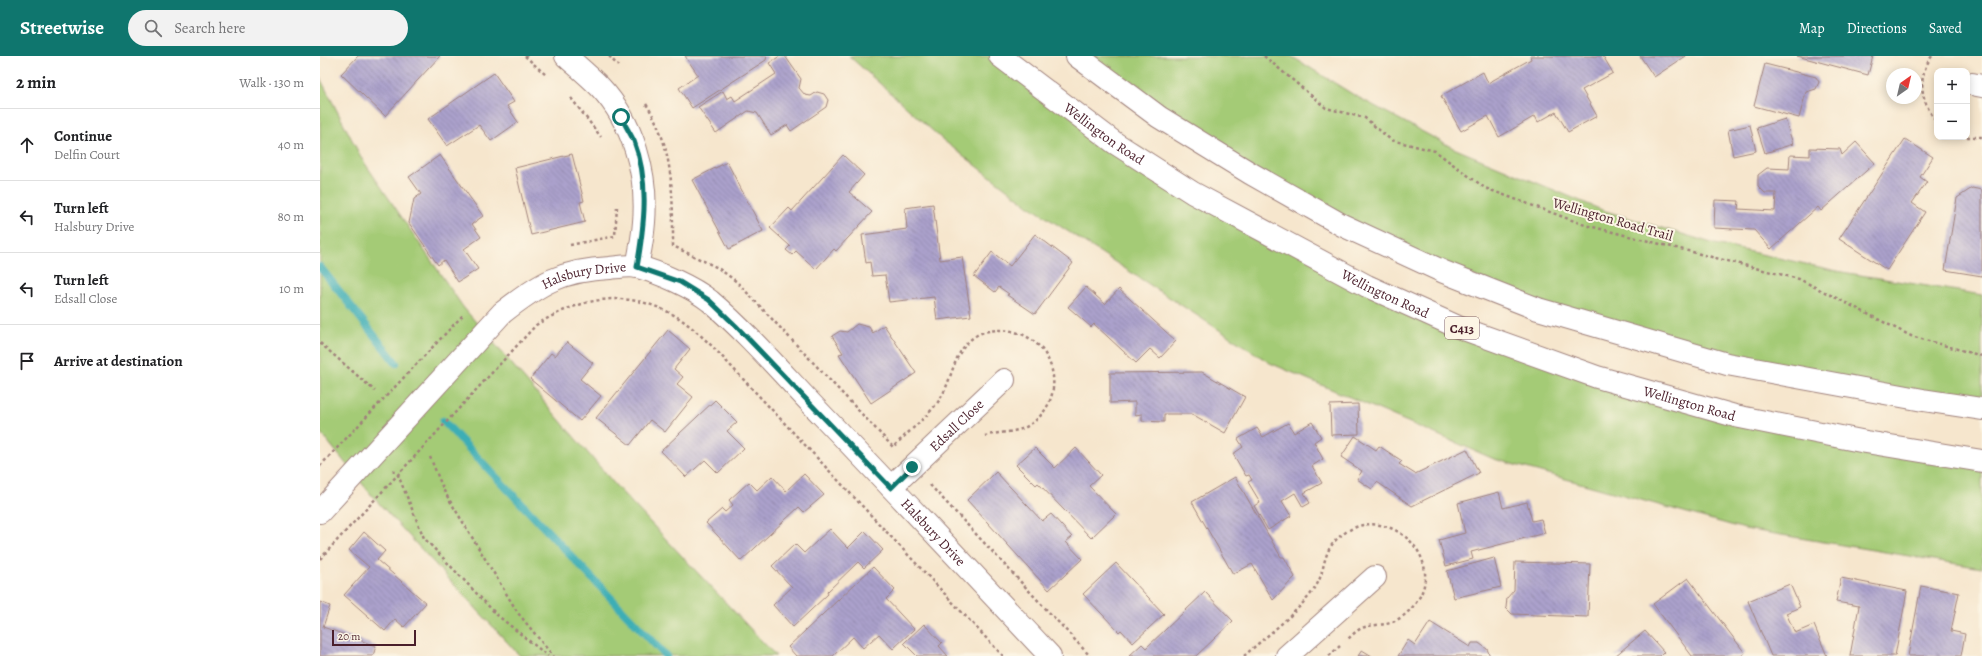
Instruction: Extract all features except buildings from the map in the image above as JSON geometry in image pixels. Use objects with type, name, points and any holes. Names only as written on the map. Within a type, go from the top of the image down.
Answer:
[{"type":"main road","points":[[566,56],[600,88],[621,117],[634,142],[641,168],[644,196],[644,221],[637,267]]},
{"type":"main road","name":"Wellington Road","points":[[1000,56],[1115,143],[1193,193],[1367,286],[1458,327],[1597,377],[1735,416],[1866,442],[1982,461]]},
{"type":"main road","points":[[1077,56],[1159,117],[1250,173],[1342,225],[1444,272],[1538,309],[1727,364],[1923,400],[1982,409]]},
{"type":"main road","name":"Halsbury Drive","points":[[320,512],[502,313],[548,281],[597,268],[637,267],[680,282],[709,300],[736,326],[1050,656]]},
{"type":"main road","name":"Edsall Close","points":[[891,488],[1004,380]]},
{"type":"main road","points":[[1287,656],[1375,577]]},
{"type":"path","points":[[525,56],[548,76]]},
{"type":"path","name":"Wellington Road Trail","points":[[1264,56],[1326,108],[1365,118],[1391,140],[1435,151],[1485,188],[1585,225],[1800,279],[1911,336],[1982,356]]},
{"type":"path","points":[[1932,56],[1923,76],[1922,96],[1928,111],[1934,118]]},
{"type":"path","points":[[571,97],[602,138]]},
{"type":"path","points":[[1970,137],[1982,138]]},
{"type":"path","points":[[615,236],[617,201]]},
{"type":"path","points":[[320,559],[536,325],[558,312],[583,302],[610,298],[638,302],[665,310],[691,327],[713,347],[1003,656]]},
{"type":"path","points":[[320,344],[375,391]]},
{"type":"path","points":[[376,451],[398,475],[424,538],[497,615],[548,656]]},
{"type":"path","points":[[430,457],[444,491],[518,613],[553,656]]},
{"type":"path","points":[[930,485],[1090,656]]},
{"type":"green space","points":[[849,56],[1000,56],[1043,89],[1367,286],[1597,377],[1982,461],[1982,568],[1745,529],[1494,459],[1270,363],[1029,206],[943,140]]},
{"type":"green space","points":[[1077,56],[1291,56],[1354,95],[1451,147],[1602,210],[1715,244],[1842,272],[1982,295],[1982,409],[1632,337],[1342,225]]},
{"type":"green space","points":[[320,78],[362,159],[463,307],[617,487],[776,656],[520,656],[374,498],[320,432]]},
{"type":"waterway","points":[[320,267],[396,363]]},
{"type":"waterway","points":[[443,421],[666,656]]},
{"type":"route","points":[[621,117],[634,142],[641,168],[644,196],[644,221],[637,267],[680,282],[709,300],[736,326],[891,488],[912,467]]}]
